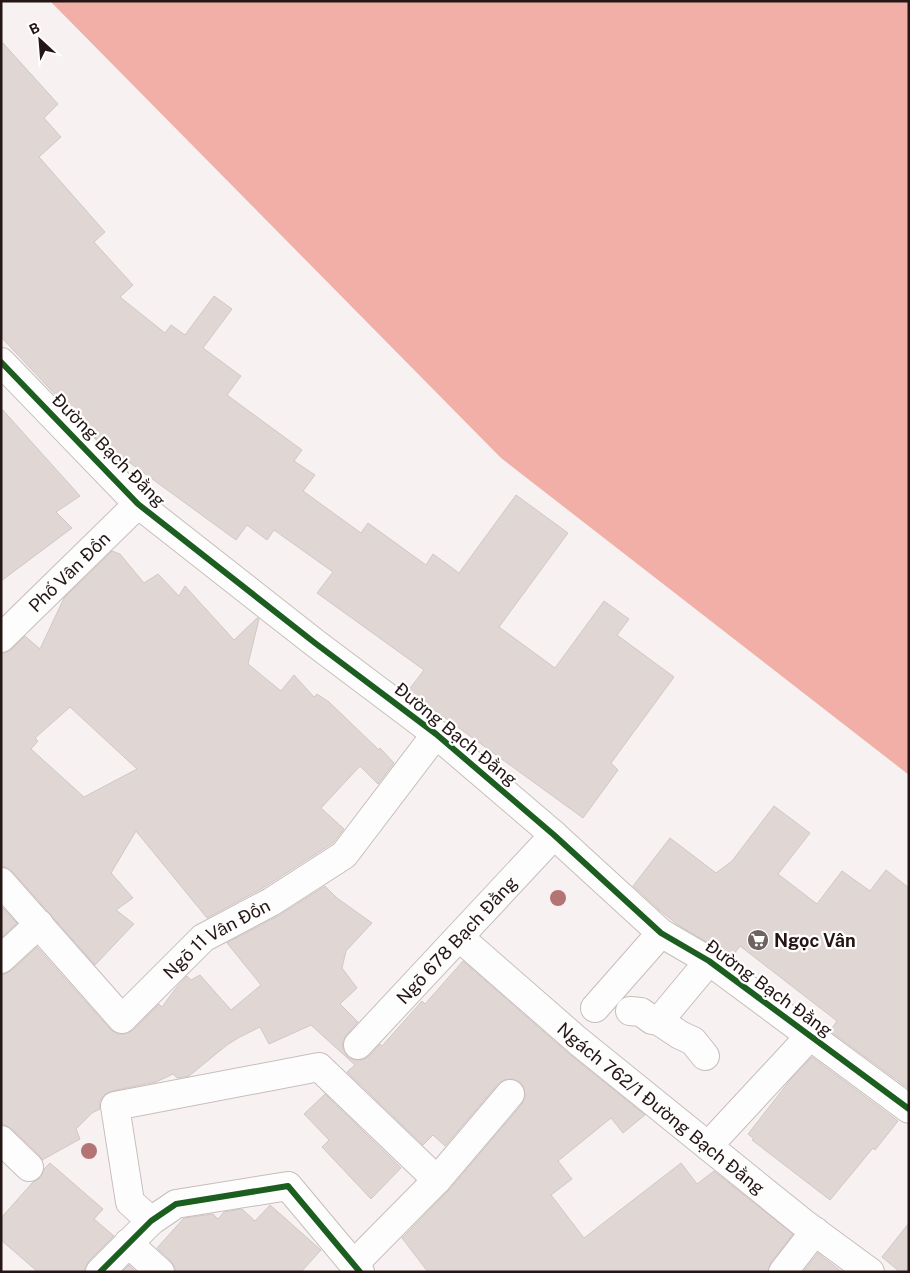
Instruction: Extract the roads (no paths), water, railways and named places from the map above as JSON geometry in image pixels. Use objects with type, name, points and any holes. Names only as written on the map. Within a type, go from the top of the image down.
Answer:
[{"type":"street","name":"Đường Bạch Đằng","points":[[1,362],[138,504],[315,643],[436,734],[554,835],[661,933],[709,961],[909,1109]]},
{"type":"street","name":"Phố Vân Đồn","points":[[1,638],[138,504]]},
{"type":"street","name":"Ngõ 11 Vân Đồn","points":[[1,882],[122,1019],[202,938],[271,902],[344,855],[436,734]]},
{"type":"street","name":"Ngõ 678 Bạch Đằng","points":[[358,1046],[554,835]]},
{"type":"street","points":[[1,960],[39,924]]},
{"type":"street","points":[[595,1008],[661,933]]},
{"type":"street","name":"Ngách 762/1 Đường Bạch Đằng","points":[[459,937],[578,1041],[815,1231],[870,1272]]},
{"type":"street","points":[[659,1021],[709,961]]},
{"type":"street","points":[[630,1011],[641,1012],[652,1020],[659,1021],[693,1041],[705,1056]]},
{"type":"street","points":[[708,1146],[810,1036]]},
{"type":"street","points":[[151,1220],[130,1202],[115,1106],[319,1067],[437,1180]]},
{"type":"street","points":[[100,1272],[151,1220],[176,1204],[288,1186],[357,1268],[437,1180],[510,1094]]},
{"type":"street","points":[[1,1140],[29,1167]]},
{"type":"street","points":[[783,1272],[815,1231]]},
{"type":"street","points":[[128,1242],[160,1272]]},
{"type":"place","name":"Ngọc Vân","points":[[758,940]]}]
